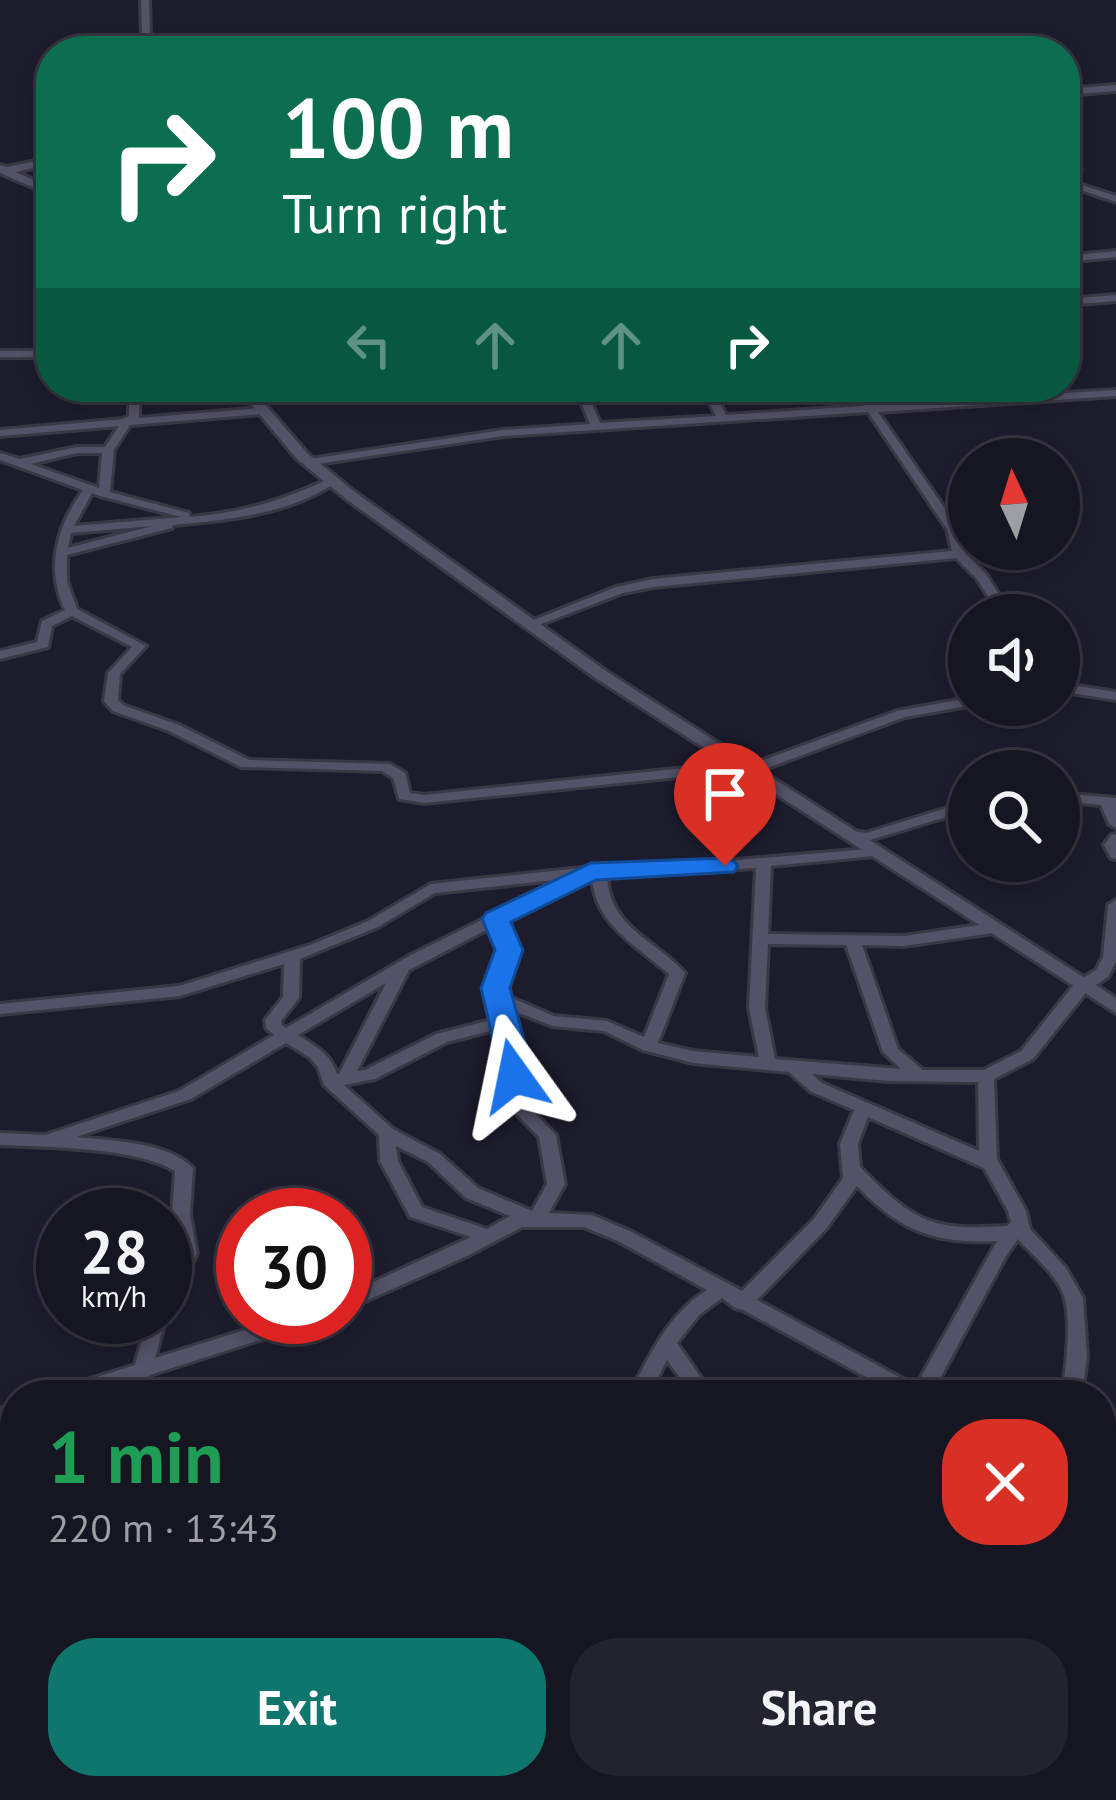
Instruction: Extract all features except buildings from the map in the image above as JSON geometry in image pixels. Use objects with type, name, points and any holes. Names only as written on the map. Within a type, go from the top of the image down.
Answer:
[{"type":"street","points":[[145,0],[146,36]]},
{"type":"street","points":[[1080,91],[1116,88]]},
{"type":"street","points":[[2,170],[36,164]]},
{"type":"street","points":[[2,170],[36,185]]},
{"type":"street","points":[[1080,188],[1116,199]]},
{"type":"street","points":[[1080,257],[1116,254]]},
{"type":"street","points":[[1080,301],[1116,298]]},
{"type":"street","points":[[0,354],[36,354]]},
{"type":"street","points":[[1080,395],[1116,393]]},
{"type":"street","points":[[133,402],[132,419],[108,450],[96,492],[68,530],[59,579],[72,611],[140,646],[114,674],[109,695],[114,705],[246,764],[385,767],[400,776],[404,796],[424,799],[698,772],[725,756]]},
{"type":"street","points":[[254,402],[332,481],[532,623],[725,756],[1116,1006]]},
{"type":"street","points":[[586,402],[596,427]]},
{"type":"street","points":[[714,402],[722,418]]},
{"type":"street","points":[[865,402],[948,522]]},
{"type":"street","points":[[310,462],[486,434],[961,402]]},
{"type":"street","points":[[0,434],[261,411]]},
{"type":"street","points":[[0,469],[70,451],[108,450]]},
{"type":"street","points":[[0,456],[96,492],[196,518]]},
{"type":"street","points":[[68,530],[275,508],[332,481]]},
{"type":"street","points":[[61,553],[196,518]]},
{"type":"street","points":[[532,623],[620,590],[653,583],[948,555]]},
{"type":"street","points":[[975,570],[993,594]]},
{"type":"street","points":[[0,656],[43,644],[46,624],[72,611]]},
{"type":"street","points":[[1080,690],[1116,696]]},
{"type":"street","points":[[749,770],[910,711],[948,705]]},
{"type":"street","points":[[1080,799],[1111,801],[1116,824]]},
{"type":"street","points":[[853,835],[867,838],[948,812]]},
{"type":"street","points":[[1116,838],[1111,845],[1116,855]]},
{"type":"street","points":[[0,1009],[165,994],[355,933],[431,890],[595,871],[879,852]]},
{"type":"street","points":[[764,863],[757,1008],[768,1064]]},
{"type":"street","points":[[46,1141],[184,1095],[403,967],[595,871]]},
{"type":"street","points":[[595,871],[600,897],[613,922],[676,974],[649,1046]]},
{"type":"street","points":[[496,997],[552,1021],[607,1026],[649,1046],[693,1057],[922,1077],[986,1076],[1027,1054],[1082,986],[1102,973],[1115,946],[1116,905]]},
{"type":"street","points":[[496,919],[509,958],[495,980],[516,1065],[511,1100],[547,1135],[556,1184],[534,1218]]},
{"type":"street","points":[[759,939],[853,942],[952,937],[993,928]]},
{"type":"street","points":[[853,942],[892,1052],[922,1077]]},
{"type":"street","points":[[292,957],[291,998],[272,1024],[315,1053],[387,1133],[434,1158],[460,1186],[534,1218]]},
{"type":"street","points":[[338,1079],[403,967]]},
{"type":"street","points":[[338,1079],[369,1075],[442,1038],[503,1022]]},
{"type":"street","points":[[794,1067],[816,1087],[990,1162]]},
{"type":"street","points":[[986,1076],[985,1138],[1016,1228],[1060,1273],[1074,1298],[1074,1380]]},
{"type":"street","points":[[864,1106],[849,1144],[853,1171],[887,1205],[926,1231],[959,1237],[1016,1228]]},
{"type":"street","points":[[387,1133],[389,1161],[416,1212],[487,1236]]},
{"type":"street","points":[[0,1139],[127,1150],[178,1161],[184,1168],[183,1188]]},
{"type":"street","points":[[742,1303],[820,1223],[853,1171]]},
{"type":"street","points":[[372,1290],[518,1220],[586,1220],[890,1380]]},
{"type":"street","points":[[928,1380],[1016,1228]]},
{"type":"street","points":[[647,1380],[689,1309],[721,1290]]},
{"type":"street","points":[[666,1342],[693,1380]]},
{"type":"street","points":[[142,1372],[150,1344]]},
{"type":"street","points":[[115,1380],[227,1344]]},
{"type":"route","points":[[514,1076],[516,1065],[495,988],[509,950],[496,919],[591,872],[725,866]]}]
